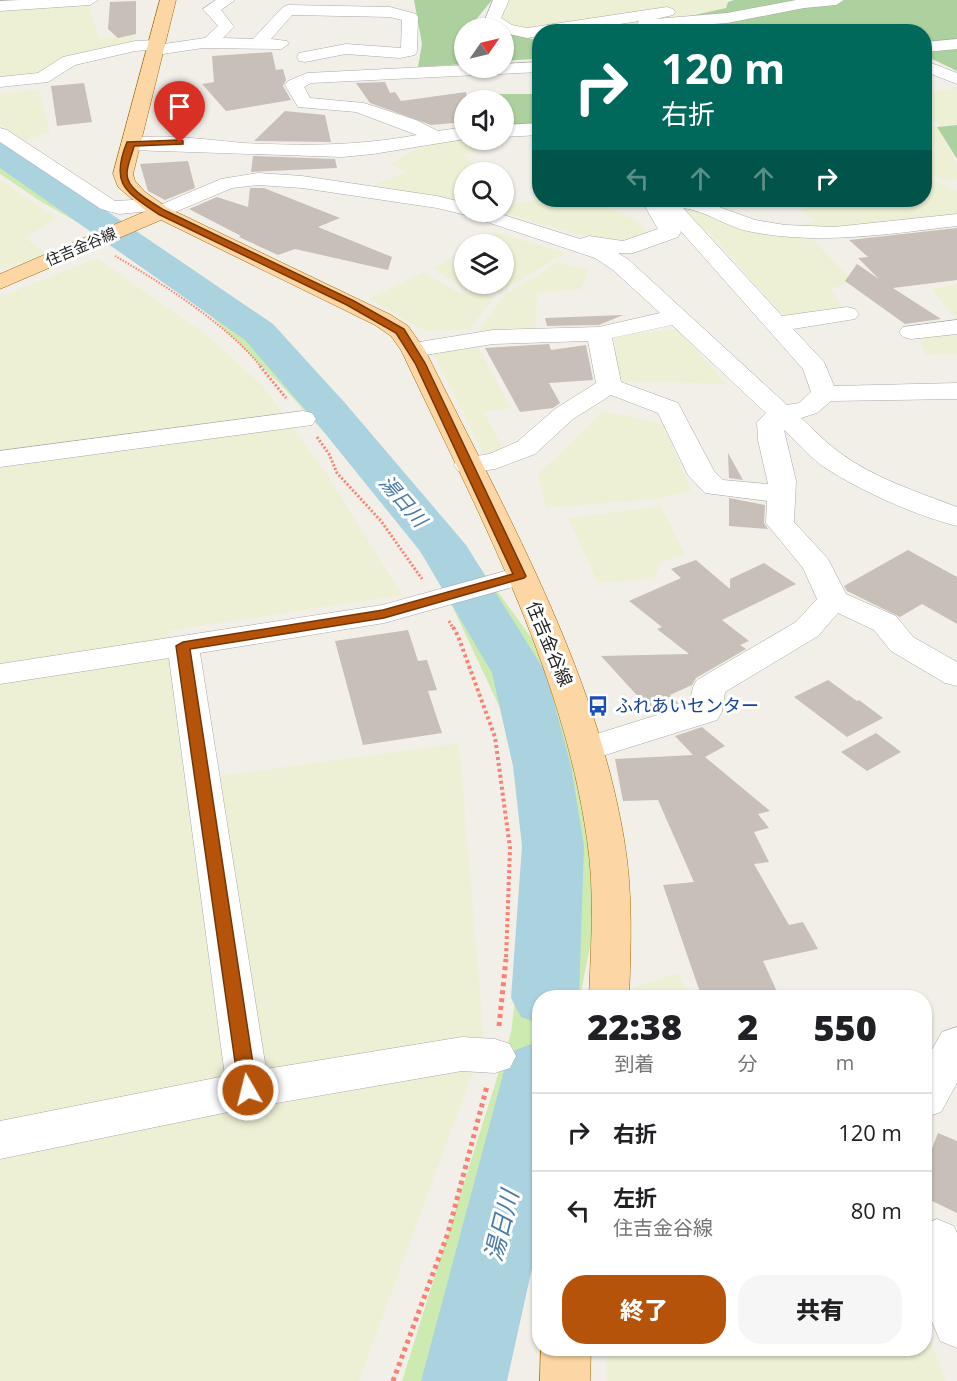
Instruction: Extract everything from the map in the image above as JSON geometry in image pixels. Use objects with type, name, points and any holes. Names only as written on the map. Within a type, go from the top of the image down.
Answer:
[{"type":"main road","name":"住吉金谷線","points":[[168,0],[130,144],[123,174],[125,183],[155,208],[383,320],[400,331],[413,350],[468,465],[506,579],[563,674],[586,749],[606,840],[612,928],[609,990]]},
{"type":"main road","name":"住吉金谷線","points":[[0,282],[130,226],[155,208]]},
{"type":"main road","points":[[565,1381],[566,1356]]},
{"type":"street","points":[[0,6],[90,0]]},
{"type":"street","points":[[209,43],[226,27],[224,22],[210,9],[227,0]]},
{"type":"street","points":[[671,24],[727,18],[836,0]]},
{"type":"street","points":[[505,1],[492,20],[507,29],[532,32]]},
{"type":"street","points":[[0,82],[42,78],[69,61],[135,46],[259,42],[281,44],[305,57],[346,49],[400,53],[409,51],[410,17],[390,12],[292,5],[259,42]]},
{"type":"street","points":[[641,24],[671,6]]},
{"type":"street","points":[[575,24],[671,6]]},
{"type":"street","points":[[932,46],[957,44]]},
{"type":"street","points":[[305,57],[307,78]]},
{"type":"street","points":[[434,136],[409,124],[358,107],[304,103],[294,86],[307,78],[532,67]]},
{"type":"street","points":[[932,69],[957,79]]},
{"type":"street","points":[[394,145],[409,124]]},
{"type":"street","points":[[514,130],[532,131]]},
{"type":"street","points":[[0,134],[108,205],[119,208],[155,208],[228,183],[258,178],[302,182],[454,206]]},
{"type":"street","points":[[130,144],[180,143],[285,151],[373,150],[434,136],[454,134]]},
{"type":"street","points":[[572,242],[595,242],[625,248],[670,232],[654,207]]},
{"type":"street","points":[[670,207],[815,367],[824,394]]},
{"type":"street","points":[[702,207],[751,226],[785,231],[834,233],[957,220]]},
{"type":"street","points":[[507,222],[603,253],[621,265],[829,458],[858,477],[957,517]]},
{"type":"street","points":[[777,324],[847,314]]},
{"type":"street","points":[[413,350],[493,337],[599,334],[675,317]]},
{"type":"street","points":[[911,332],[957,327]]},
{"type":"street","points":[[599,334],[609,386]]},
{"type":"street","points":[[468,465],[495,461],[526,448],[564,414],[609,386]]},
{"type":"street","points":[[609,386],[669,408],[702,475],[715,487],[781,494]]},
{"type":"street","points":[[957,391],[824,394],[808,408],[781,415],[770,422],[771,440],[782,481],[780,523],[817,565],[833,600],[885,623],[902,644],[957,676]]},
{"type":"street","points":[[0,459],[303,420]]},
{"type":"street","points":[[0,674],[384,614],[506,579]]},
{"type":"street","points":[[586,749],[705,712],[709,687],[807,629],[833,600]]},
{"type":"street","points":[[183,646],[248,1090]]},
{"type":"street","points":[[932,1088],[957,1044]]},
{"type":"street","points":[[0,1140],[248,1090],[462,1054],[495,1056]]},
{"type":"street","points":[[940,1243],[943,1290],[957,1324]]},
{"type":"path","points":[[97,241],[213,323],[253,357],[329,454],[337,473],[381,521],[440,599],[458,636],[495,737],[510,848],[505,978],[495,1056],[448,1233],[393,1381]]},
{"type":"green space","points":[[414,0],[492,0],[477,18],[454,18],[454,65],[418,67],[422,44]]},
{"type":"green space","points":[[506,0],[724,0],[728,2],[726,8],[641,24],[532,24],[532,36],[514,28],[514,18],[498,18]]},
{"type":"green space","points":[[734,0],[957,0],[957,71],[932,59],[932,24],[654,24],[726,8],[728,2]]},
{"type":"green space","points":[[89,4],[98,37],[133,36],[137,44],[38,74],[0,78],[0,9]]},
{"type":"green space","points":[[514,34],[532,39],[532,59],[514,60]]},
{"type":"green space","points":[[957,88],[957,124],[941,126],[932,120],[932,92]]},
{"type":"green space","points":[[39,90],[50,132],[25,141],[0,125],[0,93]]},
{"type":"green space","points":[[514,94],[532,94],[532,131],[514,130]]},
{"type":"green space","points":[[932,124],[937,127],[957,165],[957,179],[944,181],[932,176]]},
{"type":"green space","points":[[957,125],[957,159],[937,127]]},
{"type":"green space","points":[[0,139],[146,243],[195,272],[268,325],[334,396],[403,479],[468,551],[538,647],[576,757],[598,906],[581,990],[532,990],[532,1210],[482,1381],[402,1381],[511,1033],[531,864],[514,738],[440,580],[379,493],[282,386],[204,309],[112,242],[40,201],[0,174]]},
{"type":"green space","points":[[454,139],[454,150],[478,150],[464,155],[472,162],[454,162],[454,200],[374,185],[406,172],[390,164],[426,143]]},
{"type":"green space","points":[[932,179],[957,191],[957,217],[804,229],[800,225],[815,221],[800,210],[810,207],[932,207]]},
{"type":"green space","points":[[0,180],[57,218],[25,238],[49,254],[0,270]]},
{"type":"green space","points":[[532,201],[532,207],[607,207],[640,222],[647,234],[623,242],[569,232],[514,216],[514,204]]},
{"type":"green space","points":[[681,207],[691,207],[808,235],[853,281],[831,289],[842,306],[784,317],[718,242]]},
{"type":"green space","points":[[514,237],[565,253],[514,284]]},
{"type":"green space","points":[[454,256],[454,283],[433,268]]},
{"type":"green space","points":[[97,258],[208,336],[262,385],[327,474],[402,595],[169,631],[184,781],[459,743],[484,1042],[359,1381],[0,1381],[0,297]]},
{"type":"green space","points":[[559,262],[589,270],[581,289],[537,293],[536,331],[476,333],[506,294],[514,294],[514,289]]},
{"type":"green space","points":[[423,272],[454,290],[454,294],[495,296],[470,329],[425,331],[369,299]]},
{"type":"green space","points":[[957,284],[957,321],[932,289]]},
{"type":"green space","points":[[957,328],[957,354],[926,355],[918,336]]},
{"type":"green space","points":[[677,329],[727,384],[618,381],[615,336]]},
{"type":"green space","points":[[478,347],[511,408],[484,412],[505,452],[484,455],[433,352]]},
{"type":"green space","points":[[603,411],[663,424],[691,491],[657,499],[546,508],[538,474]]},
{"type":"green space","points":[[661,506],[685,554],[661,562],[654,579],[598,583],[568,518]]},
{"type":"green space","points":[[677,973],[686,990],[633,990],[633,988]]},
{"type":"green space","points":[[932,1345],[946,1381],[607,1381],[606,1356],[932,1356]]},
{"type":"building","points":[[136,1],[136,34],[118,38],[108,29],[110,2]]},
{"type":"building","points":[[272,52],[276,70],[283,69],[286,80],[283,86],[291,100],[226,111],[202,84],[214,82],[212,56]]},
{"type":"building","points":[[385,82],[390,93],[395,92],[401,101],[454,94],[454,123],[431,125],[370,103],[356,83]]},
{"type":"building","points":[[84,83],[92,122],[57,126],[51,86]]},
{"type":"building","points":[[285,111],[325,115],[331,142],[254,141]]},
{"type":"building","points":[[253,156],[335,159],[337,168],[251,172]]},
{"type":"building","points":[[188,161],[195,188],[165,200],[148,191],[140,164]]},
{"type":"building","points":[[250,188],[264,188],[340,218],[318,227],[392,257],[388,270],[295,249],[278,255],[239,237],[241,236],[189,209],[217,197],[248,207]]},
{"type":"building","points":[[957,228],[957,280],[893,288],[941,319],[905,324],[845,281],[857,264],[879,279],[858,258],[868,257],[849,240]]},
{"type":"building","points":[[623,315],[599,325],[547,326],[545,318]]},
{"type":"building","points":[[549,344],[551,350],[586,345],[593,380],[549,383],[560,403],[553,408],[520,412],[485,348]]},
{"type":"building","points":[[728,453],[743,480],[729,478]]},
{"type":"building","points":[[729,498],[765,505],[764,523],[768,529],[729,526]]},
{"type":"building","points":[[908,550],[957,577],[957,624],[922,604],[900,617],[847,591],[844,586]]},
{"type":"building","points":[[696,560],[730,589],[730,579],[764,563],[796,584],[722,620],[749,641],[740,645],[746,649],[696,678],[692,685],[670,695],[680,705],[654,714],[601,656],[689,654],[657,629],[662,627],[629,601],[681,578],[671,569]]},
{"type":"building","points":[[408,630],[418,661],[427,660],[437,690],[428,691],[442,733],[363,745],[335,641]]},
{"type":"building","points":[[828,680],[883,718],[847,737],[794,697]]},
{"type":"building","points":[[702,727],[725,746],[705,757],[770,811],[758,814],[769,828],[754,832],[769,862],[754,864],[789,925],[803,922],[818,949],[763,961],[776,990],[699,990],[663,885],[694,882],[658,800],[623,801],[615,759],[693,755],[675,736]]},
{"type":"building","points":[[876,733],[901,752],[867,771],[841,752]]},
{"type":"building","points":[[938,1133],[957,1141],[957,1213],[932,1201],[932,1148]]},
{"type":"waterway","name":"湯日川","points":[[0,153],[259,332],[330,412],[441,545],[519,673],[542,766],[553,846],[545,990]]},
{"type":"waterway","name":"湯日川","points":[[464,1381],[532,1104]]},
{"type":"place","name":"ふれあいセンター","points":[[598,706]]},
{"type":"route","points":[[180,143],[130,144],[123,174],[125,183],[138,196],[161,212],[350,303],[400,331],[420,363],[520,576],[384,614],[183,646],[248,1090]]}]
